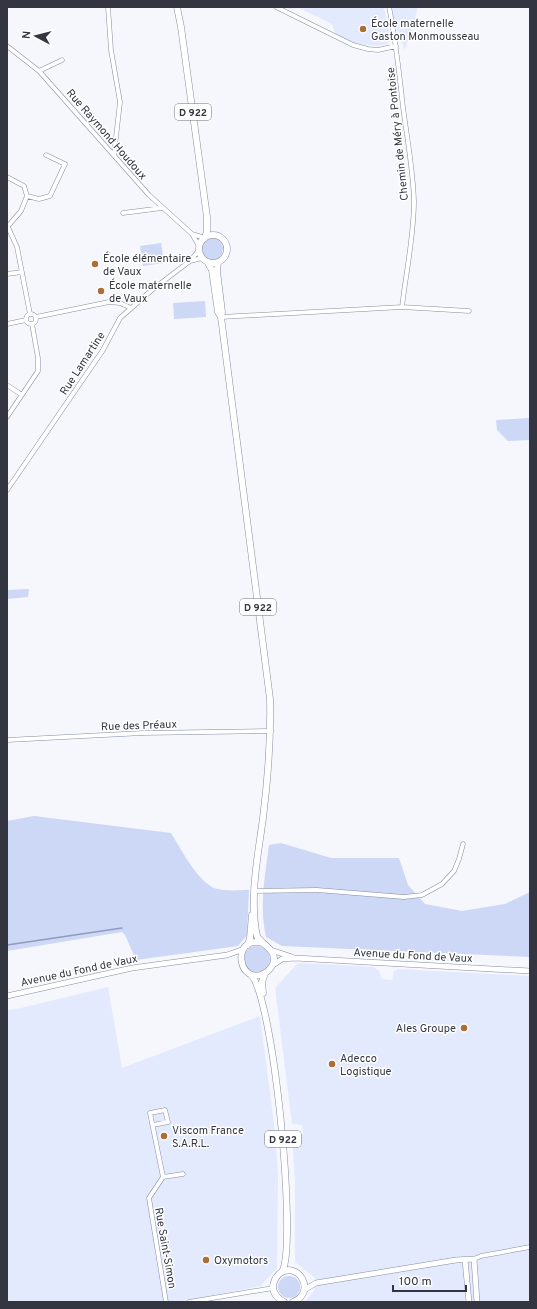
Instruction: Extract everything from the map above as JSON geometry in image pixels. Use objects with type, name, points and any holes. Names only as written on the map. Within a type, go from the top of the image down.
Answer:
[{"type":"main road","name":"D 922","points":[[177,7],[207,217],[207,231],[205,238]]},
{"type":"main road","name":"D 922","points":[[207,217],[214,235]]},
{"type":"main road","points":[[214,235],[222,239],[227,246],[225,256],[218,262],[208,263],[202,258],[199,248],[201,241],[214,235]]},
{"type":"main road","name":"D 922","points":[[218,262],[217,271],[222,312],[221,317],[270,699],[271,731],[269,766],[256,865],[250,938],[246,947]]},
{"type":"main road","name":"D 922","points":[[208,263],[212,270],[218,312],[221,317]]},
{"type":"main road","name":"D 922","points":[[254,894],[257,934],[258,938],[263,943]]},
{"type":"main road","points":[[255,942],[263,943],[271,950],[274,958],[273,965],[265,973],[258,975],[250,974],[244,968],[241,961],[242,954],[246,947],[255,942]]},
{"type":"main road","name":"D 922","points":[[265,973],[262,983],[265,1016]]},
{"type":"main road","name":"D 922","points":[[250,974],[254,977],[257,983],[265,1016],[277,1086],[286,1169],[286,1259],[282,1272]]},
{"type":"main road","points":[[286,1259],[293,1271],[304,1280],[304,1290],[301,1297],[293,1302]]},
{"type":"main road","points":[[282,1301],[276,1296],[273,1288],[275,1279],[282,1272],[293,1271]]},
{"type":"street","points":[[108,7],[111,50],[120,102],[114,155]]},
{"type":"street","points":[[276,7],[352,45],[378,50],[396,46]]},
{"type":"street","name":"Chemin de Méry à Pontoise","points":[[389,7],[396,46],[410,152],[414,201],[413,224],[402,307]]},
{"type":"street","name":"Rue Raymond Houdoux","points":[[7,46],[39,71],[148,195],[192,234],[199,248]]},
{"type":"street","points":[[39,71],[62,60]]},
{"type":"street","points":[[27,196],[39,199],[50,196],[65,164],[46,155]]},
{"type":"street","points":[[7,177],[24,186],[27,196],[21,211],[8,225],[17,247],[30,314]]},
{"type":"street","points":[[123,213],[162,208]]},
{"type":"street","name":"Rue Raymond Houdoux","points":[[192,234],[205,238]]},
{"type":"street","name":"Rue Lamartine","points":[[7,490],[103,350],[117,323],[131,308],[190,261],[199,248]]},
{"type":"street","name":"Rue Lamartine","points":[[190,261],[202,258]]},
{"type":"street","points":[[7,274],[22,272]]},
{"type":"street","points":[[30,314],[36,317],[110,302],[120,303],[131,308]]},
{"type":"street","points":[[221,317],[402,307],[469,311]]},
{"type":"street","points":[[26,320],[27,316],[30,314]]},
{"type":"street","points":[[7,417],[36,375],[38,358],[32,324],[35,322],[36,317]]},
{"type":"street","points":[[26,320],[28,323],[32,324]]},
{"type":"street","points":[[7,324],[26,320]]},
{"type":"street","points":[[7,385],[22,395]]},
{"type":"street","name":"Rue des Préaux","points":[[7,740],[143,733],[271,731]]},
{"type":"street","points":[[254,894],[317,890],[404,897],[422,895],[442,884],[454,871],[460,859],[463,844]]},
{"type":"street","name":"Avenue du Fond de Vaux","points":[[7,996],[132,968],[227,955],[246,947]]},
{"type":"street","name":"Avenue du Fond de Vaux","points":[[271,950],[295,958]]},
{"type":"street","points":[[227,955],[236,956],[241,961]]},
{"type":"street","name":"Avenue du Fond de Vaux","points":[[273,965],[282,959],[295,958],[530,971]]},
{"type":"street","points":[[153,1125],[168,1122],[166,1110],[150,1113],[163,1177],[183,1174]]},
{"type":"street","name":"Rue Saint-Simon","points":[[163,1177],[149,1198],[166,1302]]},
{"type":"street","points":[[304,1290],[316,1283],[456,1260],[474,1259],[481,1256],[530,1247]]},
{"type":"street","points":[[474,1259],[477,1302]]},
{"type":"street","points":[[465,1260],[469,1302]]},
{"type":"street","points":[[304,1280],[316,1283]]},
{"type":"street","points":[[189,1302],[273,1288]]},
{"type":"shaded area","points":[[290,7],[384,7],[391,39],[387,44],[377,46],[354,43],[336,35],[332,24],[299,8],[289,9]]},
{"type":"shaded area","points":[[388,7],[418,7],[405,50]]},
{"type":"shaded area","points":[[212,238],[216,239],[222,245],[222,253],[216,259],[212,260],[208,259],[202,253],[201,249],[202,245],[208,239]]},
{"type":"shaded area","points":[[161,243],[164,263],[143,266],[140,246]]},
{"type":"shaded area","points":[[205,301],[206,317],[174,319],[173,303]]},
{"type":"shaded area","points":[[530,418],[530,440],[508,441],[497,430],[496,420]]},
{"type":"shaded area","points":[[29,589],[28,597],[7,599],[7,590]]},
{"type":"shaded area","points":[[34,816],[171,833],[194,870],[212,887],[220,890],[249,890],[247,935],[238,946],[136,960],[125,935],[122,932],[7,951],[7,821]]},
{"type":"shaded area","points":[[281,843],[331,858],[399,858],[408,885],[425,904],[462,911],[505,904],[530,892],[530,957],[282,946],[266,937],[263,914],[264,880],[269,845]]},
{"type":"shaded area","points":[[257,946],[266,950],[270,959],[266,968],[257,972],[248,968],[244,959],[248,950]]},
{"type":"shaded area","points":[[298,963],[374,967],[379,971],[382,979],[392,980],[394,971],[398,969],[530,976],[530,1302],[304,1302],[314,1291],[315,1278],[295,1262],[295,1182],[292,1137],[303,1134],[302,1125],[292,1124],[275,988]]},
{"type":"shaded area","points":[[108,987],[122,1068],[260,1016],[275,1131],[278,1176],[277,1268],[261,1286],[178,1302],[7,1302],[7,1010]]},
{"type":"shaded area","points":[[285,1276],[293,1276],[300,1283],[300,1291],[293,1298],[285,1298],[278,1291],[278,1283]]},
{"type":"waterway","points":[[7,945],[122,928]]},
{"type":"place","name":"École maternelle Gaston Monmousseau","points":[[363,29]]},
{"type":"place","name":"École élémentaire de Vaux","points":[[95,264]]},
{"type":"place","name":"École maternelle de Vaux","points":[[101,291]]},
{"type":"place","name":"Ales Groupe","points":[[464,1028]]},
{"type":"place","name":"Adecco Logistique","points":[[332,1064]]},
{"type":"place","name":"Viscom France S.A.R.L.","points":[[164,1136]]},
{"type":"place","name":"Oxymotors","points":[[206,1260]]}]
